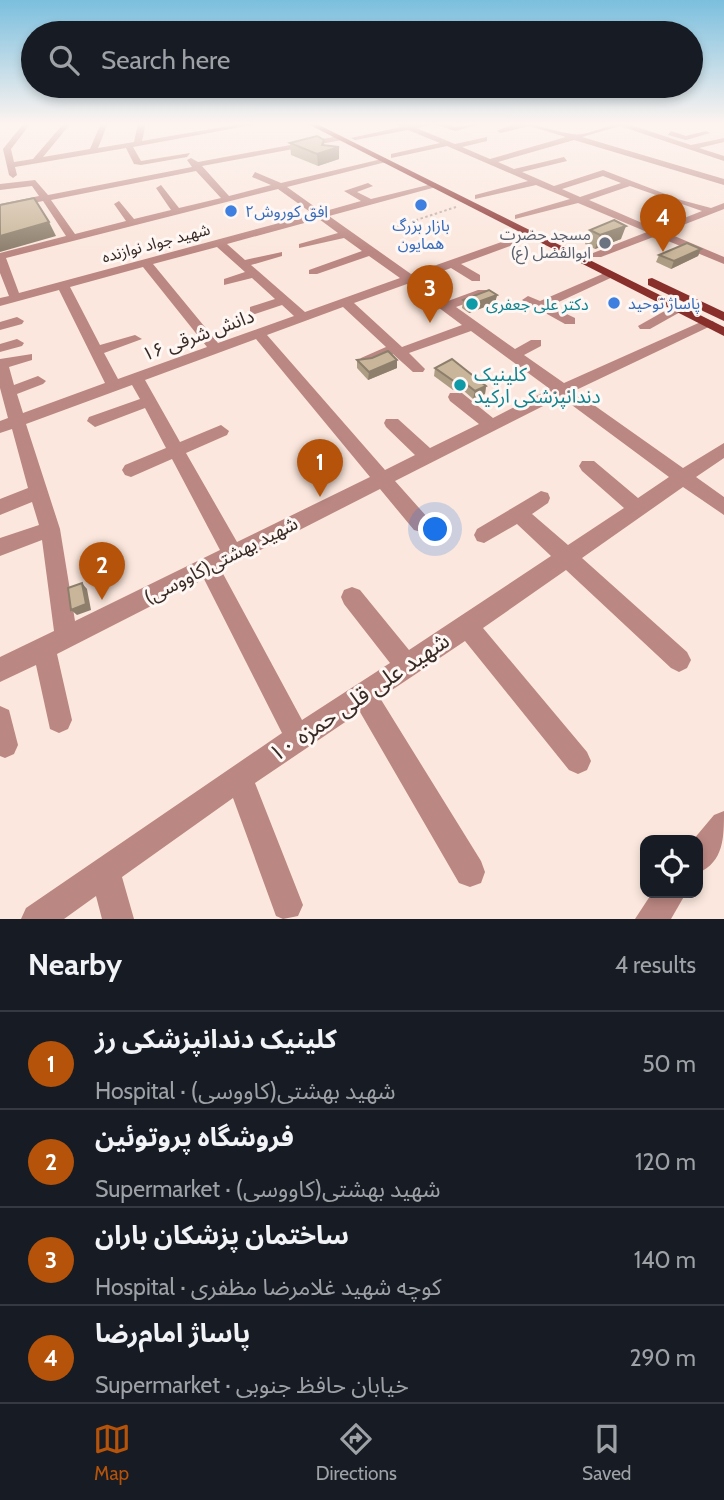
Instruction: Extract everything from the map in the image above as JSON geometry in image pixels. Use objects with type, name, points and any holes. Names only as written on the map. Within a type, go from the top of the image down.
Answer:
[{"type":"main road","points":[[401,166],[433,186],[519,217],[597,255],[719,324]]},
{"type":"main road","points":[[405,166],[473,200],[531,235],[677,308],[719,324]]},
{"type":"street","points":[[10,166],[15,185]]},
{"type":"street","points":[[196,166],[227,199]]},
{"type":"street","points":[[0,207],[106,182],[159,183],[178,172],[218,166]]},
{"type":"street","points":[[261,166],[255,170],[724,507]]},
{"type":"street","points":[[13,293],[0,256],[358,166]]},
{"type":"street","points":[[498,166],[724,261]]},
{"type":"street","points":[[513,172],[537,166]]},
{"type":"street","points":[[670,166],[724,182]]},
{"type":"street","points":[[200,170],[217,173]]},
{"type":"street","points":[[552,189],[620,170]]},
{"type":"street","points":[[605,174],[677,202],[712,211]]},
{"type":"street","points":[[0,187],[33,182],[72,238]]},
{"type":"street","points":[[473,200],[536,182]]},
{"type":"street","points":[[642,188],[662,182]]},
{"type":"street","points":[[159,183],[173,213],[183,226]]},
{"type":"street","points":[[519,217],[631,183]]},
{"type":"street","points":[[368,186],[349,191],[387,210]]},
{"type":"street","name":"شهید جواد نوازنده","points":[[0,302],[433,186]]},
{"type":"street","points":[[119,204],[135,236]]},
{"type":"street","points":[[210,204],[224,215]]},
{"type":"street","points":[[597,255],[724,206]]},
{"type":"street","points":[[349,207],[363,216]]},
{"type":"street","points":[[303,246],[345,234]]},
{"type":"street","name":"دانش شرقی ۱۶","points":[[9,423],[531,235]]},
{"type":"street","points":[[218,242],[304,318]]},
{"type":"street","points":[[700,251],[718,244]]},
{"type":"street","points":[[150,247],[158,259]]},
{"type":"street","points":[[313,272],[370,252]]},
{"type":"street","points":[[243,264],[278,254]]},
{"type":"street","points":[[145,262],[216,349]]},
{"type":"street","points":[[453,264],[476,278]]},
{"type":"street","points":[[228,282],[254,273]]},
{"type":"street","points":[[570,321],[534,303],[611,275]]},
{"type":"street","points":[[63,285],[114,386]]},
{"type":"street","points":[[445,307],[482,293]]},
{"type":"street","points":[[255,310],[284,300]]},
{"type":"street","points":[[346,303],[418,369]]},
{"type":"street","points":[[645,326],[677,308]]},
{"type":"street","points":[[0,326],[17,321]]},
{"type":"street","name":"شهید بهشتی(کاووسی)","points":[[0,670],[560,391],[719,324]]},
{"type":"street","points":[[366,361],[471,326]]},
{"type":"street","points":[[259,334],[421,524]]},
{"type":"street","points":[[96,351],[135,339]]},
{"type":"street","points":[[0,348],[17,343]]},
{"type":"street","points":[[512,356],[536,343]]},
{"type":"street","points":[[27,357],[0,364],[9,423],[39,491],[50,529],[59,720]]},
{"type":"street","points":[[136,378],[233,554]]},
{"type":"street","points":[[6,391],[38,381]]},
{"type":"street","points":[[456,397],[491,425]]},
{"type":"street","points":[[95,421],[149,401]]},
{"type":"street","points":[[391,423],[428,457]]},
{"type":"street","points":[[131,470],[221,431]]},
{"type":"street","name":"شهید علی قلی حمزه ۱۰","points":[[37,919],[239,777],[467,626],[724,449]]},
{"type":"street","points":[[588,467],[637,508]]},
{"type":"street","points":[[0,507],[39,491]]},
{"type":"street","points":[[484,535],[541,498]]},
{"type":"street","points":[[517,513],[679,660]]},
{"type":"street","points":[[0,547],[50,529]]},
{"type":"street","points":[[208,566],[298,738]]},
{"type":"street","points":[[352,597],[406,665]]},
{"type":"street","points":[[467,626],[578,761]]},
{"type":"street","points":[[363,694],[470,872]]},
{"type":"street","points":[[0,719],[5,745]]},
{"type":"street","points":[[239,777],[286,905]]},
{"type":"street","points":[[703,852],[724,825]]},
{"type":"street","points":[[105,871],[118,919]]},
{"type":"street","points":[[651,919],[667,898]]},
{"type":"path","points":[[392,228],[473,200]]},
{"type":"building","points":[[34,198],[49,222],[0,236],[0,205]]},
{"type":"building","points":[[614,220],[626,226],[600,235],[590,230]]},
{"type":"building","points":[[687,243],[701,249],[674,261],[659,255]]},
{"type":"building","points":[[489,290],[497,295],[470,305],[463,300]]},
{"type":"building","points":[[388,351],[397,360],[369,372],[357,360],[372,358]]},
{"type":"building","points":[[452,359],[486,386],[475,391],[465,383],[455,382],[435,368]]},
{"type":"building","points":[[82,583],[86,604],[71,610],[68,588]]},
{"type":"place","name":"بازار بزرگ همایون","points":[[421,205]]},
{"type":"place","name":"افق کوروش۲","points":[[231,211]]},
{"type":"place","name":"مسجد حضرت ابوالفضل (ع)","points":[[605,243]]},
{"type":"place","name":"پاساژ امام‌رضا","points":[[663,252]]},
{"type":"place","name":"پاساژ توحید","points":[[614,303]]},
{"type":"place","name":"دکتر علی جعفری","points":[[472,304]]},
{"type":"place","name":"ساختمان پزشکان باران","points":[[430,323]]},
{"type":"place","name":"کلینیک دندانپزشکی ارکید","points":[[460,385]]},
{"type":"place","name":"کلینیک دندانپزشکی رز","points":[[320,497]]},
{"type":"place","name":"فروشگاه پروتوئین","points":[[102,600]]}]
